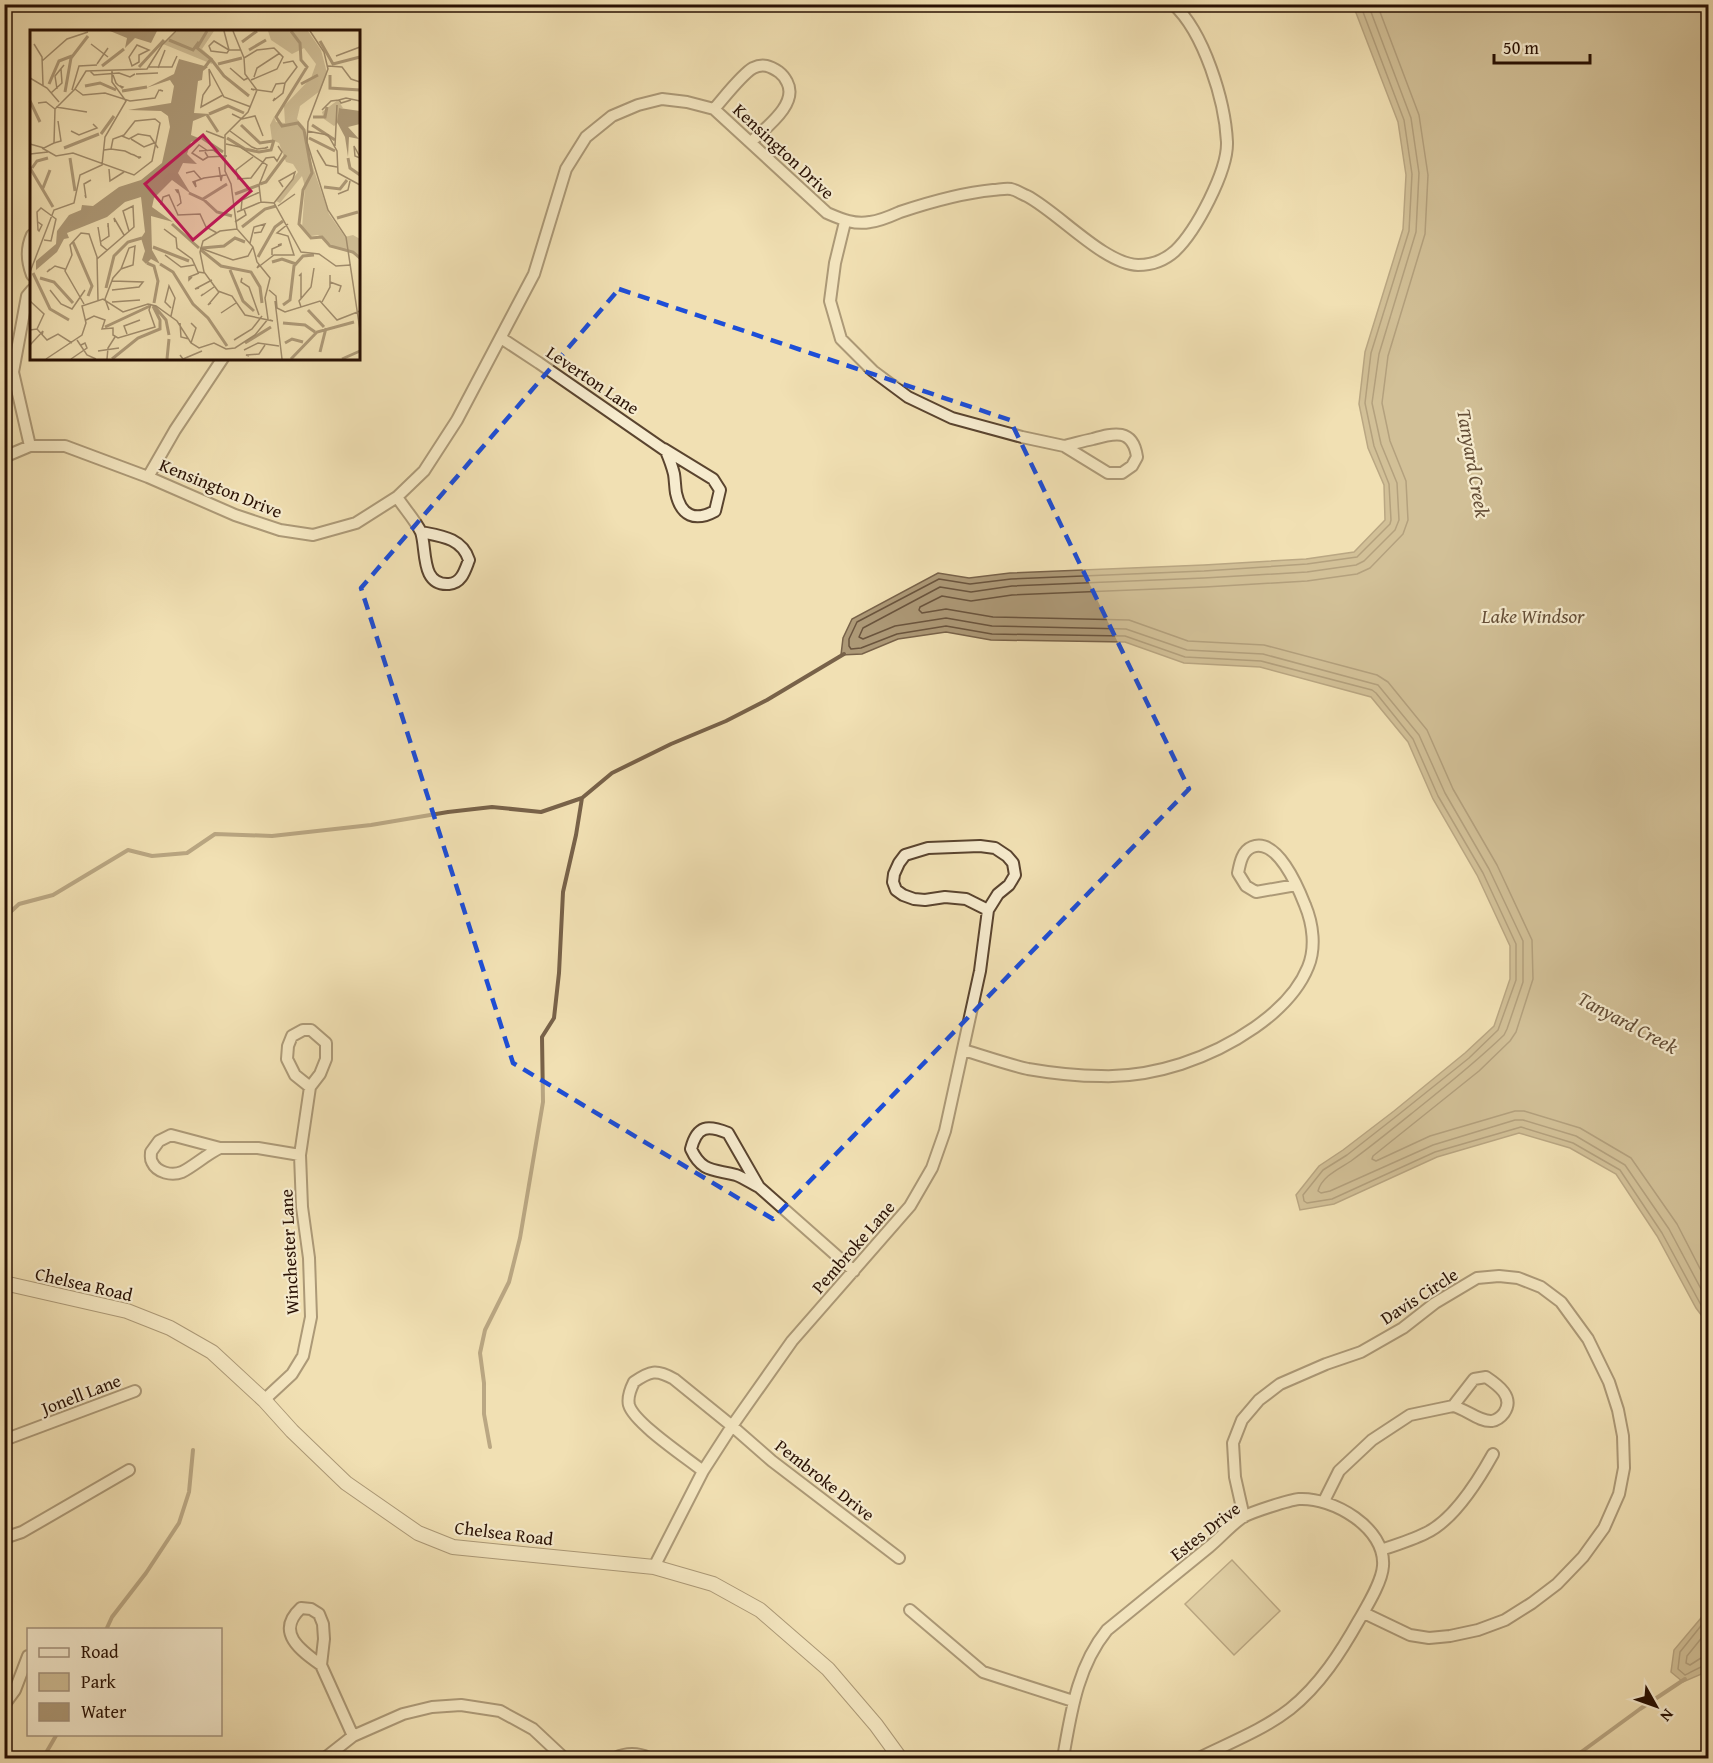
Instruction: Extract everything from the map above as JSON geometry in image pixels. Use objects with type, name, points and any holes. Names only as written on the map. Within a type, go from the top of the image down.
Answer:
[{"type":"street","points":[[1064,446],[1115,433],[1128,437],[1136,446],[1137,457],[1132,466],[1122,472],[1108,473],[1064,446],[952,418],[908,397],[873,371],[841,339],[830,301],[835,262],[845,222],[870,222],[975,192],[1012,189],[1040,203],[1087,240],[1120,261],[1138,265],[1156,263],[1174,252],[1195,227],[1217,182],[1224,163],[1227,143],[1212,71],[1197,37],[1173,4]]},
{"type":"street","points":[[714,109],[750,69],[761,65],[771,67],[783,75],[790,87],[790,97],[785,108],[751,142]]},
{"type":"street","name":"Kensington Drive","points":[[4,457],[30,446],[65,446],[148,477],[235,515],[280,530],[313,535],[356,523],[397,497],[424,471],[457,420],[534,274],[566,169],[586,137],[612,116],[638,105],[662,99],[714,109],[826,213],[845,222]]},
{"type":"street","points":[[30,238],[27,258],[30,268]]},
{"type":"street","points":[[30,292],[27,296],[13,372],[30,446]]},
{"type":"street","name":"Leverton Lane","points":[[501,338],[664,449],[713,479],[720,489],[715,512],[704,518],[690,516],[680,507],[674,473],[664,449]]},
{"type":"street","points":[[148,477],[175,430],[222,360]]},
{"type":"street","points":[[397,497],[421,532],[426,566],[434,579],[441,584],[452,584],[459,580],[469,560],[466,552],[447,537],[421,532]]},
{"type":"street","points":[[963,1050],[1028,1069],[1102,1076],[1141,1073],[1169,1067],[1212,1051],[1250,1031],[1268,1017],[1297,986],[1308,967],[1312,948],[1312,930],[1307,910],[1296,885],[1277,855],[1268,847],[1256,845],[1247,849],[1240,861],[1238,873],[1246,886],[1256,892],[1296,885]]},
{"type":"street","points":[[980,846],[995,848],[1013,863],[1015,875],[1009,885],[998,894],[988,910],[966,899],[945,897],[925,900],[903,895],[896,890],[893,882],[899,862],[905,855],[928,848],[980,846]]},
{"type":"street","name":"Pembroke Lane","points":[[654,1567],[703,1471],[732,1425],[792,1341],[910,1206],[932,1168],[945,1131],[963,1050],[980,971],[988,910]]},
{"type":"street","name":"Winchester Lane","points":[[264,1400],[292,1374],[303,1356],[311,1317],[309,1258],[302,1207],[300,1155],[310,1087],[320,1074],[326,1059],[326,1043],[312,1030],[303,1030],[292,1036],[287,1059],[295,1075],[310,1087]]},
{"type":"street","points":[[759,1187],[728,1132],[713,1127],[701,1130],[693,1140],[691,1149],[697,1161],[708,1169],[737,1176],[759,1187],[854,1271]]},
{"type":"street","points":[[220,1148],[205,1155],[182,1172],[171,1174],[160,1171],[152,1163],[151,1152],[159,1141],[171,1136],[220,1148],[258,1148],[300,1155]]},
{"type":"street","name":"Davis Circle","points":[[1244,1517],[1235,1477],[1233,1443],[1242,1420],[1259,1400],[1280,1384],[1361,1352],[1403,1328],[1436,1303],[1477,1278],[1499,1276],[1518,1278],[1541,1287],[1561,1302],[1587,1339],[1609,1382],[1623,1436],[1624,1468],[1619,1494],[1604,1528],[1583,1557],[1557,1584],[1505,1620],[1478,1630],[1429,1638],[1410,1635],[1364,1613]]},
{"type":"street","name":"Chelsea Road","points":[[4,1283],[127,1311],[170,1328],[212,1352],[264,1400],[292,1431],[346,1483],[418,1533],[453,1547],[654,1567],[713,1584],[760,1610],[828,1669],[876,1725],[900,1758]]},
{"type":"street","name":"Pembroke Drive","points":[[703,1471],[643,1425],[629,1405],[629,1394],[634,1382],[652,1372],[665,1374],[674,1379],[732,1425],[772,1461],[899,1558]]},
{"type":"street","points":[[1324,1501],[1339,1471],[1372,1440],[1410,1415],[1453,1406],[1485,1420],[1494,1421],[1502,1416],[1507,1407],[1507,1395],[1486,1377],[1474,1379],[1453,1406]]},
{"type":"street","name":"Jonell Lane","points":[[4,1440],[135,1391]]},
{"type":"street","points":[[1199,1758],[1267,1724],[1291,1708],[1314,1687],[1342,1649],[1364,1613],[1383,1566],[1381,1550],[1428,1533],[1451,1514],[1482,1474],[1493,1454]]},
{"type":"street","points":[[4,1538],[22,1532],[129,1470]]},
{"type":"street","name":"Estes Drive","points":[[1063,1758],[1073,1701],[1080,1678],[1097,1642],[1107,1630],[1244,1517],[1299,1499],[1324,1501],[1352,1515],[1370,1529],[1381,1550]]},
{"type":"street","points":[[321,1665],[323,1624],[319,1614],[311,1609],[301,1608],[292,1616],[289,1630],[295,1644],[321,1665],[353,1736]]},
{"type":"street","points":[[910,1610],[983,1672],[1073,1701]]},
{"type":"street","points":[[4,1705],[15,1690],[27,1659]]},
{"type":"street","points":[[325,1758],[353,1736],[403,1714],[432,1707],[461,1705],[500,1711],[533,1729],[564,1758]]},
{"type":"street","points":[[615,1758],[633,1754],[649,1758]]},
{"type":"highlighted area","points":[[619,289],[1010,420],[1189,789],[773,1219],[513,1063],[361,588]]},
{"type":"green space","points":[[1232,1560],[1280,1611],[1234,1655],[1185,1604]]},
{"type":"water","name":"Lake Windsor","points":[[1353,5],[1708,5],[1708,1324],[1696,1308],[1657,1236],[1616,1174],[1570,1148],[1519,1133],[1437,1157],[1334,1204],[1300,1210],[1296,1195],[1319,1166],[1394,1111],[1494,1026],[1510,979],[1510,946],[1477,875],[1433,799],[1408,742],[1371,697],[1260,667],[1184,663],[1125,642],[991,640],[946,632],[898,639],[862,654],[841,655],[843,638],[852,619],[938,573],[969,578],[1010,573],[1306,559],[1354,552],[1385,520],[1384,485],[1368,448],[1359,404],[1365,352],[1403,229],[1406,175],[1398,122]]},
{"type":"water","points":[[1708,1605],[1708,1667],[1704,1673],[1683,1682],[1671,1672],[1674,1650],[1701,1618]]},
{"type":"waterway","points":[[4,918],[19,904],[53,895],[128,850],[152,856],[187,853],[215,834],[272,836],[371,825],[492,807],[541,812],[582,798],[612,773],[767,700],[844,654]]},
{"type":"waterway","points":[[490,1447],[484,1414],[484,1383],[480,1353],[485,1330],[509,1282],[520,1238],[543,1102],[542,1037],[554,1018],[563,892],[582,798]]},
{"type":"waterway","points":[[107,1628],[112,1617],[146,1573],[179,1523],[189,1492],[193,1450]]},
{"type":"waterway","points":[[1573,1758],[1685,1679]]},
{"type":"waterway","points":[[43,1758],[56,1736]]},
{"type":"water label","name":"Tanyard Creek","points":[[1474,463]]},
{"type":"water label","name":"Tanyard Creek","points":[[1628,1022]]}]
